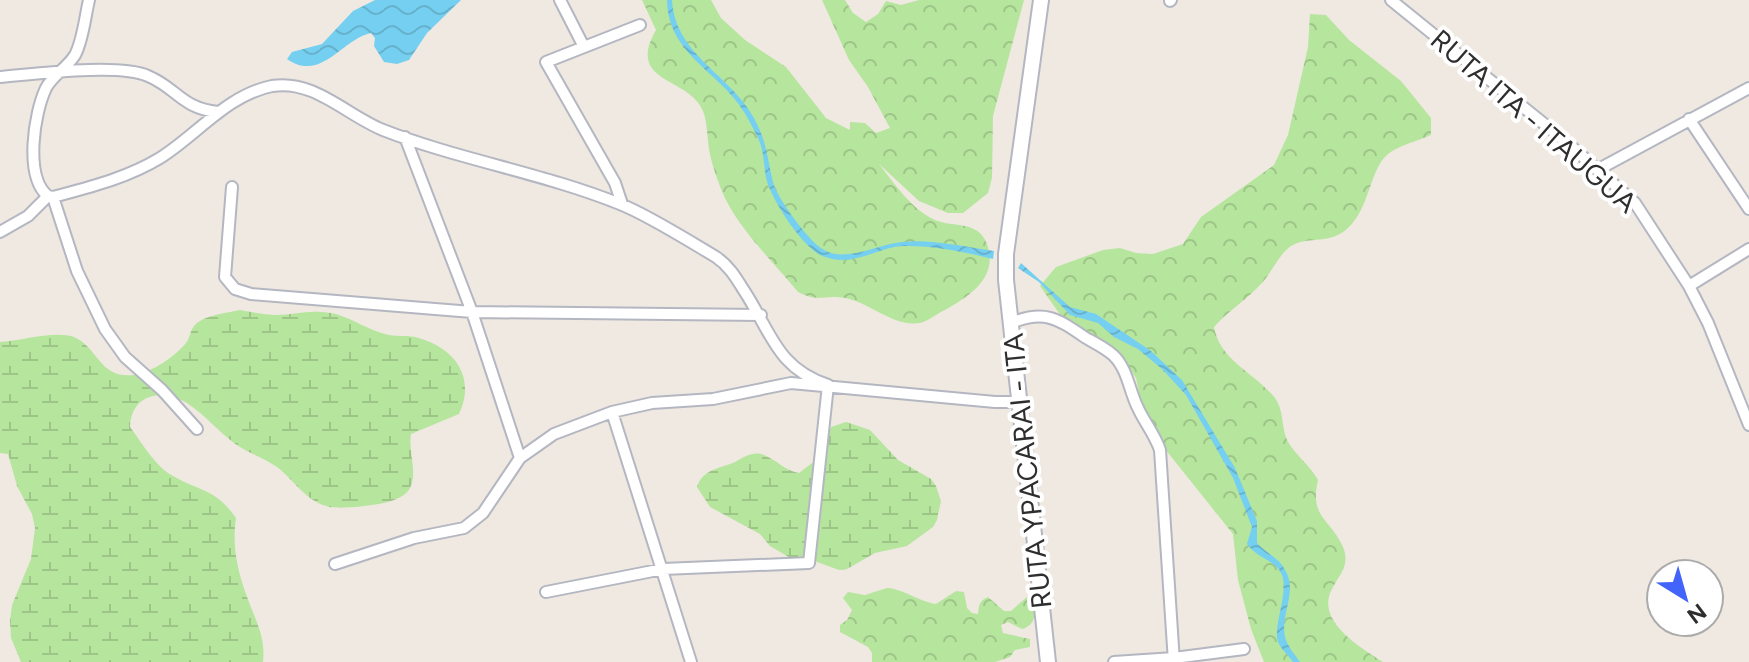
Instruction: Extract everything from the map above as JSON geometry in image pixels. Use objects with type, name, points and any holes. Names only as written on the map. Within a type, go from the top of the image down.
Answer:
[{"type":"street","points":[[89,0],[78,48],[73,58],[47,86],[34,133],[37,181],[50,197],[77,271],[105,329],[125,357],[162,390],[197,429]]},
{"type":"street","points":[[560,0],[584,47]]},
{"type":"street","name":"RUTA YPACARAI - ITA","points":[[1041,0],[1006,254],[1006,280],[1048,662]]},
{"type":"street","name":"RUTA ITA - ITAUGUA","points":[[1391,0],[1599,169],[1635,203],[1689,286],[1708,323],[1749,425]]},
{"type":"street","points":[[622,204],[615,183],[546,62],[640,25]]},
{"type":"street","points":[[0,77],[57,72],[134,71],[151,76],[183,101],[201,110],[218,112]]},
{"type":"street","points":[[0,232],[28,216],[50,197],[136,172],[163,156],[218,112],[269,87],[299,87],[319,94],[381,129],[622,204],[718,259],[732,271],[792,367],[808,378],[828,385]]},
{"type":"street","points":[[1599,169],[1749,88]]},
{"type":"street","points":[[1689,119],[1749,209]]},
{"type":"street","points":[[405,137],[472,312],[520,458]]},
{"type":"street","points":[[232,187],[225,277],[235,289],[251,294],[472,312],[761,315]]},
{"type":"street","points":[[1689,286],[1749,249]]},
{"type":"street","points":[[1011,323],[1029,316],[1048,316],[1113,355],[1129,384],[1137,408],[1153,430],[1160,450],[1174,660]]},
{"type":"street","points":[[335,564],[414,538],[464,528],[483,513],[520,458],[554,434],[612,412],[652,403],[713,399],[791,383],[1020,402]]},
{"type":"street","points":[[546,592],[663,569],[809,563],[828,385]]},
{"type":"street","points":[[612,412],[691,662]]},
{"type":"street","points":[[1114,662],[1174,660],[1244,649]]},
{"type":"green space","points":[[642,0],[711,0],[721,18],[745,40],[786,67],[826,118],[850,130],[850,122],[865,123],[876,133],[890,128],[849,60],[822,0],[845,0],[853,13],[866,22],[878,14],[886,1],[901,5],[919,0],[1024,0],[993,116],[992,178],[988,193],[963,213],[948,213],[919,201],[879,164],[904,195],[926,215],[972,228],[983,236],[990,256],[989,268],[978,286],[960,301],[919,323],[890,318],[854,300],[816,298],[798,292],[745,230],[728,203],[712,163],[705,116],[696,100],[663,78],[648,61],[656,30]]},
{"type":"green space","points":[[1310,14],[1326,15],[1349,40],[1401,81],[1431,118],[1431,135],[1386,156],[1376,171],[1361,210],[1349,227],[1335,236],[1291,246],[1260,285],[1214,327],[1217,339],[1230,358],[1275,398],[1287,440],[1318,480],[1316,503],[1343,547],[1346,558],[1328,599],[1334,621],[1352,640],[1383,662],[1264,662],[1251,629],[1238,580],[1233,534],[1145,424],[1136,378],[1127,365],[1092,335],[1077,333],[1066,323],[1040,286],[1056,267],[1103,250],[1120,248],[1153,254],[1183,244],[1201,217],[1274,165],[1288,135],[1308,47]]},
{"type":"green space","points":[[240,310],[272,315],[329,313],[385,334],[429,341],[450,355],[463,375],[464,400],[459,414],[411,434],[413,475],[410,488],[404,494],[379,504],[335,508],[314,500],[277,467],[234,443],[187,403],[158,395],[142,401],[136,407],[130,427],[149,454],[173,476],[221,501],[236,518],[238,566],[261,635],[263,662],[21,662],[11,638],[10,621],[12,605],[31,559],[35,528],[32,514],[17,486],[8,454],[0,453],[0,342],[66,335],[82,342],[106,368],[122,375],[134,375],[156,367],[175,353],[186,343],[198,322]]},
{"type":"green space","points":[[846,422],[870,430],[898,460],[931,479],[936,486],[941,501],[937,520],[933,527],[907,546],[875,553],[847,569],[839,570],[809,559],[792,559],[770,546],[760,534],[710,507],[697,487],[709,472],[754,454],[764,455],[799,473],[820,457],[831,427]]},
{"type":"green space","points":[[887,588],[936,604],[956,591],[964,592],[967,608],[978,614],[980,604],[988,597],[1004,611],[1011,611],[1028,596],[1036,598],[1034,617],[1027,627],[1022,629],[1008,622],[1001,625],[1003,633],[1030,639],[1030,647],[1015,650],[1010,657],[995,662],[872,662],[868,647],[840,632],[840,625],[852,610],[843,598],[848,592],[865,595]]},
{"type":"water","points":[[375,0],[461,0],[427,33],[409,60],[397,64],[384,62],[374,46],[375,38],[371,33],[321,63],[299,65],[287,59],[292,52],[322,44],[353,11]]},
{"type":"water","points":[[667,0],[672,0],[675,19],[693,50],[744,103],[754,118],[764,142],[776,189],[794,219],[824,250],[842,255],[893,243],[936,242],[994,251],[993,259],[913,246],[892,247],[846,260],[817,253],[792,227],[773,195],[766,178],[758,137],[737,101],[686,50],[677,36],[670,20]]},
{"type":"water","points":[[1021,263],[1070,307],[1096,314],[1151,351],[1182,380],[1235,468],[1257,521],[1257,543],[1279,562],[1289,578],[1284,631],[1287,643],[1300,662],[1293,662],[1278,642],[1283,578],[1277,567],[1247,544],[1252,527],[1233,478],[1186,395],[1138,349],[1114,337],[1098,323],[1070,315],[1039,282],[1018,268]]}]
